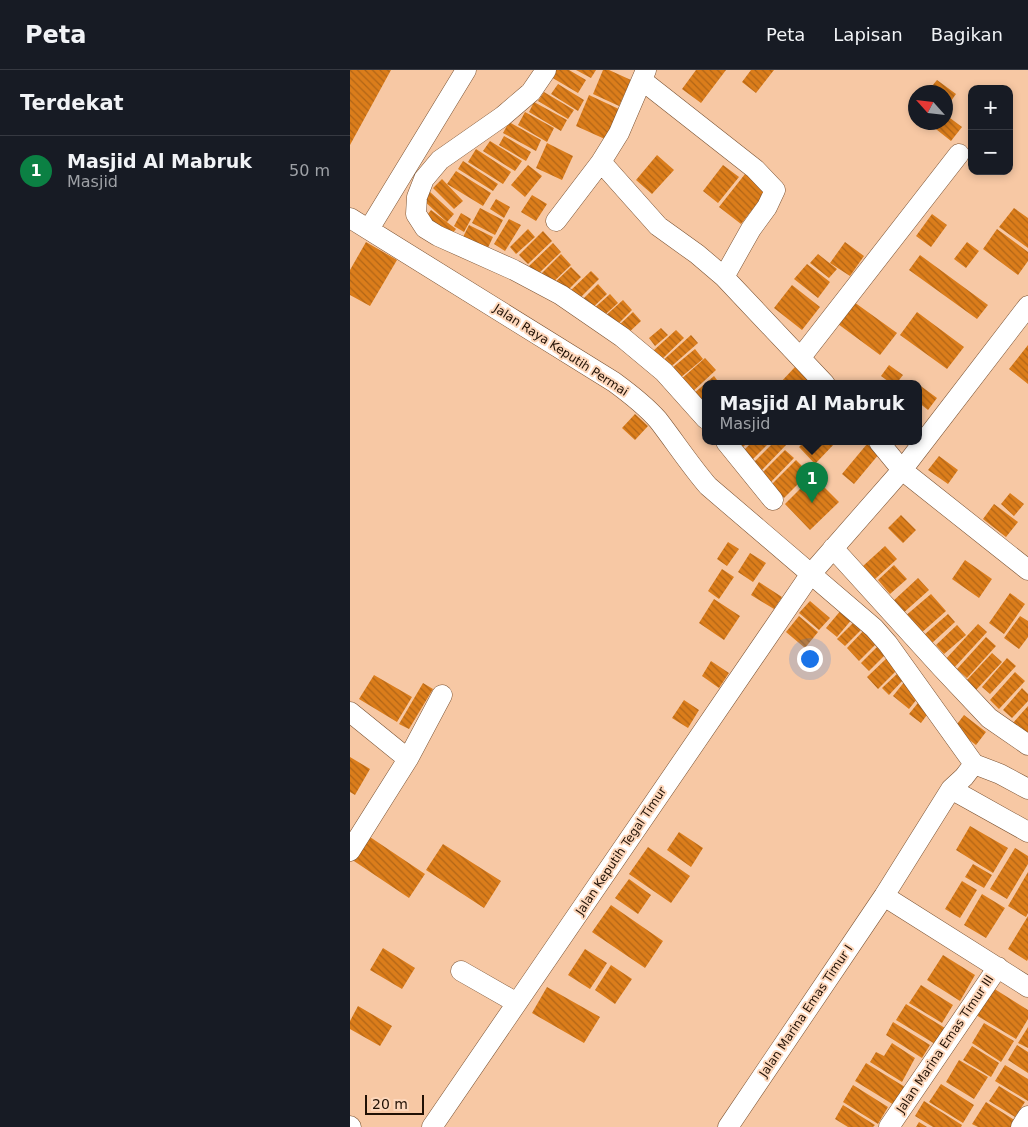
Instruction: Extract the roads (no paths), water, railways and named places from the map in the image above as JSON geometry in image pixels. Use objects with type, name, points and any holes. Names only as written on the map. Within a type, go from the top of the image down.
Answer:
[{"type":"street","points":[[369,228],[466,70]]},
{"type":"street","points":[[546,70],[531,92],[503,116],[440,160],[424,179],[417,197],[416,214],[426,228],[438,236],[514,270],[553,291],[622,337],[664,372],[702,415]]},
{"type":"street","points":[[556,221],[601,162],[619,133],[645,75],[755,170],[775,190],[767,207],[751,229],[724,278]]},
{"type":"street","points":[[801,358],[958,154]]},
{"type":"street","points":[[601,162],[658,226],[697,254],[724,278],[822,380]]},
{"type":"street","name":"Jalan Raya Keputih Permai","points":[[350,218],[369,228],[614,382],[639,400],[658,420],[693,469],[708,486],[810,575],[860,614],[888,644],[974,764]]},
{"type":"street","name":"Jalan Keputih Tegal Timur","points":[[922,444],[1028,306]]},
{"type":"street","points":[[728,445],[773,500]]},
{"type":"street","points":[[881,445],[902,470],[1028,570]]},
{"type":"street","name":"Jalan Keputih Tegal Timur","points":[[432,1127],[810,575],[902,470],[921,445]]},
{"type":"street","points":[[833,548],[941,668],[989,718],[1028,745]]},
{"type":"street","points":[[350,850],[408,759],[442,695]]},
{"type":"street","points":[[350,712],[408,759]]},
{"type":"street","points":[[974,764],[1000,774],[1028,789]]},
{"type":"street","name":"Jalan Marina Emas Timur I","points":[[728,1127],[884,896],[951,789],[974,764]]},
{"type":"street","points":[[951,789],[1028,832]]},
{"type":"street","points":[[884,896],[998,967]]},
{"type":"street","name":"Jalan Marina Emas Timur III","points":[[889,1127],[998,967],[1028,987]]},
{"type":"street","points":[[461,971],[517,1003]]},
{"type":"street","points":[[1021,1127],[1028,1116]]},
{"type":"place","name":"Masjid Al Mabruk","points":[[812,503]]}]
